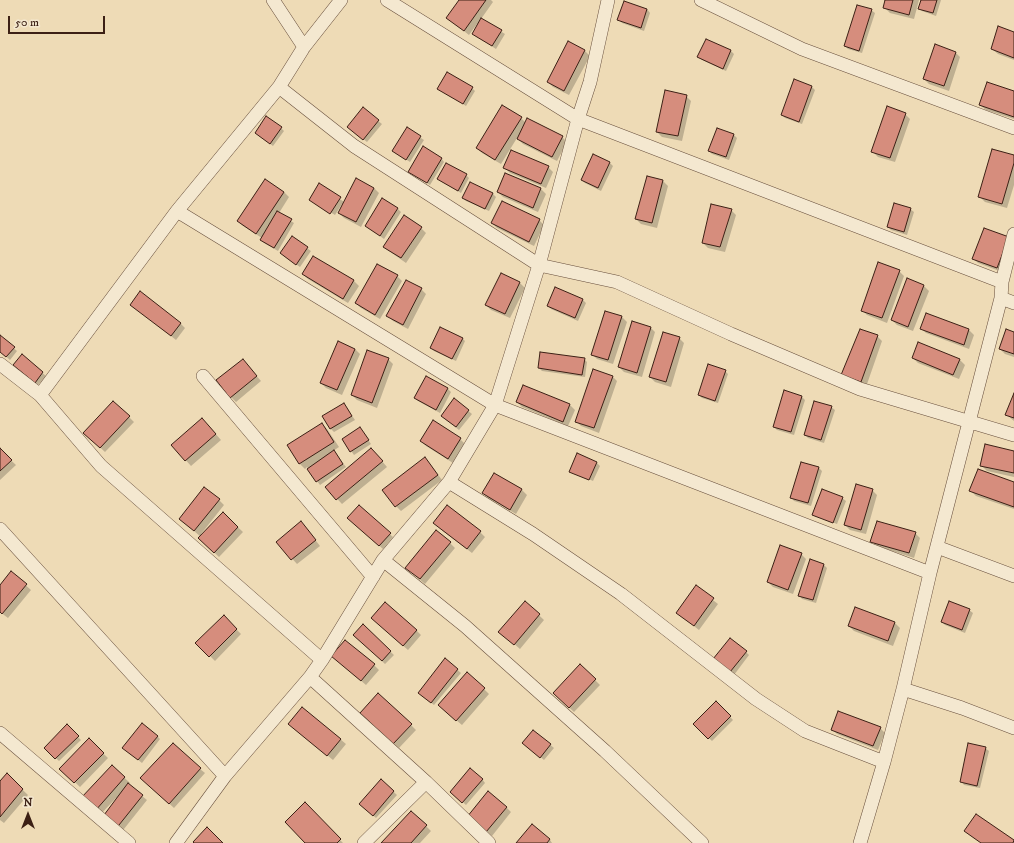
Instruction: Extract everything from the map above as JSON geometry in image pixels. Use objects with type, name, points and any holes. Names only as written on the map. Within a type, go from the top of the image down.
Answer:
[{"type":"street","points":[[273,0],[304,47]]},
{"type":"street","points":[[40,395],[178,211],[279,88],[304,47],[341,0]]},
{"type":"street","points":[[387,0],[578,119],[1002,282]]},
{"type":"street","points":[[176,843],[225,776],[310,677],[383,560],[449,482],[495,405],[539,265],[578,119],[590,82],[608,0]]},
{"type":"street","points":[[701,0],[802,49],[1014,128]]},
{"type":"street","points":[[279,88],[354,146],[539,265],[617,282],[731,334],[860,389],[1014,435]]},
{"type":"street","points":[[178,211],[495,405],[930,573]]},
{"type":"street","points":[[860,843],[884,762],[903,689],[930,573],[1001,298],[1002,282],[1014,234]]},
{"type":"street","points":[[1001,298],[1014,303]]},
{"type":"street","points":[[0,364],[40,395],[101,466],[322,660]]},
{"type":"street","points":[[203,376],[373,578]]},
{"type":"street","points":[[449,482],[532,534],[621,594],[756,699],[805,731],[884,762]]},
{"type":"street","points":[[0,529],[225,776]]},
{"type":"street","points":[[937,547],[1014,576]]},
{"type":"street","points":[[383,560],[465,626],[605,751],[702,843]]},
{"type":"street","points":[[310,677],[426,782],[489,843]]},
{"type":"street","points":[[903,689],[962,708],[1014,728]]},
{"type":"street","points":[[0,733],[129,843]]},
{"type":"street","points":[[364,843],[426,782]]},
{"type":"building","points":[[459,0],[486,0],[464,31],[446,18]]},
{"type":"building","points":[[885,0],[913,0],[909,15],[883,8]]},
{"type":"building","points":[[921,0],[937,0],[933,13],[918,9]]},
{"type":"building","points":[[624,1],[647,9],[641,28],[617,20]]},
{"type":"building","points":[[857,5],[872,9],[859,51],[844,46]]},
{"type":"building","points":[[481,18],[502,30],[492,46],[472,34]]},
{"type":"building","points":[[998,26],[1014,32],[1014,58],[991,49]]},
{"type":"building","points":[[706,39],[731,50],[723,69],[697,57]]},
{"type":"building","points":[[568,41],[585,50],[564,91],[547,82]]},
{"type":"building","points":[[935,44],[956,52],[944,86],[923,79]]},
{"type":"building","points":[[447,72],[473,87],[463,104],[437,89]]},
{"type":"building","points":[[794,79],[812,86],[799,122],[781,115]]},
{"type":"building","points":[[987,82],[1014,91],[1014,117],[979,105]]},
{"type":"building","points":[[665,90],[687,95],[678,136],[656,132]]},
{"type":"building","points":[[502,105],[522,117],[495,160],[476,148]]},
{"type":"building","points":[[887,106],[906,113],[890,158],[871,152]]},
{"type":"building","points":[[363,107],[379,120],[363,140],[347,127]]},
{"type":"building","points":[[266,116],[282,127],[270,144],[255,133]]},
{"type":"building","points":[[527,118],[563,136],[552,157],[517,139]]},
{"type":"building","points":[[407,127],[421,136],[406,160],[392,151]]},
{"type":"building","points":[[717,128],[734,134],[726,157],[708,151]]},
{"type":"building","points":[[423,146],[442,158],[427,183],[408,172]]},
{"type":"building","points":[[992,149],[1014,155],[1014,163],[1002,204],[978,197]]},
{"type":"building","points":[[511,150],[549,166],[541,184],[503,168]]},
{"type":"building","points":[[593,154],[610,162],[598,188],[581,180]]},
{"type":"building","points":[[446,163],[467,174],[458,191],[437,179]]},
{"type":"building","points":[[505,173],[541,188],[533,208],[497,192]]},
{"type":"building","points":[[647,176],[663,180],[652,223],[635,219]]},
{"type":"building","points":[[356,178],[374,188],[356,222],[338,213]]},
{"type":"building","points":[[265,179],[284,192],[256,234],[237,221]]},
{"type":"building","points":[[470,182],[493,193],[485,209],[462,198]]},
{"type":"building","points":[[319,183],[341,197],[330,214],[309,200]]},
{"type":"building","points":[[382,198],[398,208],[380,236],[365,226]]},
{"type":"building","points":[[502,201],[540,219],[529,242],[491,223]]},
{"type":"building","points":[[894,203],[911,208],[904,232],[887,227]]},
{"type":"building","points":[[711,204],[732,209],[720,247],[702,243]]},
{"type":"building","points":[[277,211],[292,219],[274,248],[260,240]]},
{"type":"building","points":[[404,215],[422,227],[401,258],[383,247]]},
{"type":"building","points":[[984,228],[1009,237],[997,268],[972,259]]},
{"type":"building","points":[[292,236],[308,247],[296,265],[280,253]]},
{"type":"building","points":[[313,256],[354,280],[343,299],[302,274]]},
{"type":"building","points":[[878,262],[900,270],[882,318],[861,311]]},
{"type":"building","points":[[377,264],[398,275],[375,315],[355,303]]},
{"type":"building","points":[[501,273],[520,282],[505,314],[485,305]]},
{"type":"building","points":[[907,278],[924,285],[908,327],[891,320]]},
{"type":"building","points":[[406,280],[422,288],[403,325],[386,316]]},
{"type":"building","points":[[555,287],[583,299],[575,318],[547,306]]},
{"type":"building","points":[[140,291],[181,323],[171,336],[130,305]]},
{"type":"building","points":[[605,311],[622,316],[608,360],[591,355]]},
{"type":"building","points":[[926,313],[969,329],[964,345],[920,329]]},
{"type":"building","points":[[632,321],[651,327],[637,373],[618,367]]},
{"type":"building","points":[[440,327],[463,338],[452,359],[430,348]]},
{"type":"building","points":[[860,329],[878,335],[861,382],[841,375]]},
{"type":"building","points":[[1006,329],[1014,332],[1014,354],[999,349]]},
{"type":"building","points":[[663,332],[680,337],[666,382],[649,377]]},
{"type":"building","points":[[0,335],[15,347],[6,357],[0,352]]},
{"type":"building","points":[[338,341],[355,349],[337,390],[320,383]]},
{"type":"building","points":[[918,342],[960,359],[953,375],[912,358]]},
{"type":"building","points":[[367,350],[389,358],[372,403],[351,395]]},
{"type":"building","points":[[540,352],[585,358],[582,375],[538,368]]},
{"type":"building","points":[[22,354],[43,372],[35,383],[13,365]]},
{"type":"building","points":[[243,359],[257,376],[230,398],[216,380]]},
{"type":"building","points":[[708,364],[726,370],[715,401],[698,395]]},
{"type":"building","points":[[593,369],[613,376],[594,428],[575,422]]},
{"type":"building","points":[[426,376],[448,388],[436,410],[414,398]]},
{"type":"building","points":[[523,385],[570,404],[563,422],[516,402]]},
{"type":"building","points":[[784,390],[802,396],[791,432],[773,427]]},
{"type":"building","points":[[1014,393],[1014,418],[1005,415]]},
{"type":"building","points":[[454,398],[469,410],[456,427],[441,416]]},
{"type":"building","points":[[113,401],[130,416],[100,448],[83,433]]},
{"type":"building","points":[[814,401],[832,406],[821,440],[804,435]]},
{"type":"building","points":[[344,403],[352,416],[330,429],[322,416]]},
{"type":"building","points":[[202,418],[216,434],[185,461],[171,445]]},
{"type":"building","points":[[433,420],[461,438],[448,459],[420,441]]},
{"type":"building","points":[[322,423],[334,442],[299,464],[287,445]]},
{"type":"building","points":[[360,427],[369,440],[350,452],[342,439]]},
{"type":"building","points":[[985,444],[1014,451],[1014,473],[980,466]]},
{"type":"building","points":[[0,448],[12,460],[0,471]]},
{"type":"building","points":[[371,448],[383,461],[336,500],[325,487]]},
{"type":"building","points":[[334,450],[343,464],[316,482],[307,469]]},
{"type":"building","points":[[577,453],[597,462],[589,480],[569,472]]},
{"type":"building","points":[[425,457],[438,475],[395,507],[382,490]]},
{"type":"building","points":[[801,462],[819,467],[808,503],[790,498]]},
{"type":"building","points":[[978,469],[1014,482],[1014,507],[969,491]]},
{"type":"building","points":[[494,473],[522,489],[510,510],[482,493]]},
{"type":"building","points":[[856,484],[873,489],[861,530],[844,525]]},
{"type":"building","points":[[204,487],[220,499],[194,531],[179,519]]},
{"type":"building","points":[[822,489],[843,497],[833,523],[812,515]]},
{"type":"building","points":[[359,505],[391,533],[379,546],[347,518]]},
{"type":"building","points":[[447,505],[481,531],[467,549],[433,523]]},
{"type":"building","points":[[223,512],[238,527],[214,553],[198,538]]},
{"type":"building","points":[[301,521],[316,540],[291,560],[276,542]]},
{"type":"building","points":[[877,521],[916,532],[909,553],[870,542]]},
{"type":"building","points":[[436,530],[451,542],[420,579],[405,568]]},
{"type":"building","points":[[780,545],[802,553],[788,590],[767,582]]},
{"type":"building","points":[[810,559],[824,564],[813,600],[798,596]]},
{"type":"building","points":[[11,571],[27,584],[2,614],[0,612],[0,585]]},
{"type":"building","points":[[696,585],[714,598],[694,626],[676,613]]},
{"type":"building","points":[[525,601],[540,614],[514,645],[498,632]]},
{"type":"building","points":[[949,601],[970,609],[962,630],[941,622]]},
{"type":"building","points":[[385,602],[417,630],[403,646],[371,618]]},
{"type":"building","points":[[855,607],[895,622],[888,641],[848,626]]},
{"type":"building","points":[[224,615],[237,629],[209,657],[195,643]]},
{"type":"building","points":[[363,624],[391,651],[382,661],[353,635]]},
{"type":"building","points":[[730,638],[747,651],[730,672],[713,659]]},
{"type":"building","points":[[345,640],[375,664],[361,681],[331,656]]},
{"type":"building","points":[[445,658],[458,669],[431,703],[418,693]]},
{"type":"building","points":[[580,664],[596,679],[569,708],[553,693]]},
{"type":"building","points":[[467,672],[485,688],[456,721],[438,705]]},
{"type":"building","points":[[378,693],[412,724],[393,744],[360,713]]},
{"type":"building","points":[[716,701],[731,716],[708,739],[693,724]]},
{"type":"building","points":[[302,707],[341,739],[327,756],[288,724]]},
{"type":"building","points":[[838,711],[881,727],[873,746],[831,730]]},
{"type":"building","points":[[142,723],[158,736],[138,760],[122,748]]},
{"type":"building","points":[[67,724],[79,736],[55,759],[44,748]]},
{"type":"building","points":[[533,730],[551,744],[540,758],[522,743]]},
{"type":"building","points":[[89,738],[104,753],[74,783],[59,769]]},
{"type":"building","points":[[173,743],[201,768],[169,804],[140,778]]},
{"type":"building","points":[[968,743],[986,747],[977,786],[960,782]]},
{"type":"building","points":[[112,765],[125,777],[95,811],[81,798]]},
{"type":"building","points":[[470,768],[483,779],[462,803],[450,792]]},
{"type":"building","points":[[7,773],[23,789],[0,817],[0,781]]},
{"type":"building","points":[[381,779],[394,791],[373,816],[359,804]]},
{"type":"building","points":[[128,783],[143,795],[115,830],[101,819]]},
{"type":"building","points":[[488,791],[507,807],[486,832],[467,817]]},
{"type":"building","points":[[305,802],[341,839],[337,843],[305,843],[285,822]]},
{"type":"building","points":[[411,811],[427,825],[411,843],[381,843]]},
{"type":"building","points":[[976,814],[1014,840],[1013,843],[981,843],[964,831]]},
{"type":"building","points":[[532,824],[550,839],[547,843],[516,843]]},
{"type":"building","points":[[207,827],[223,843],[193,842]]}]
